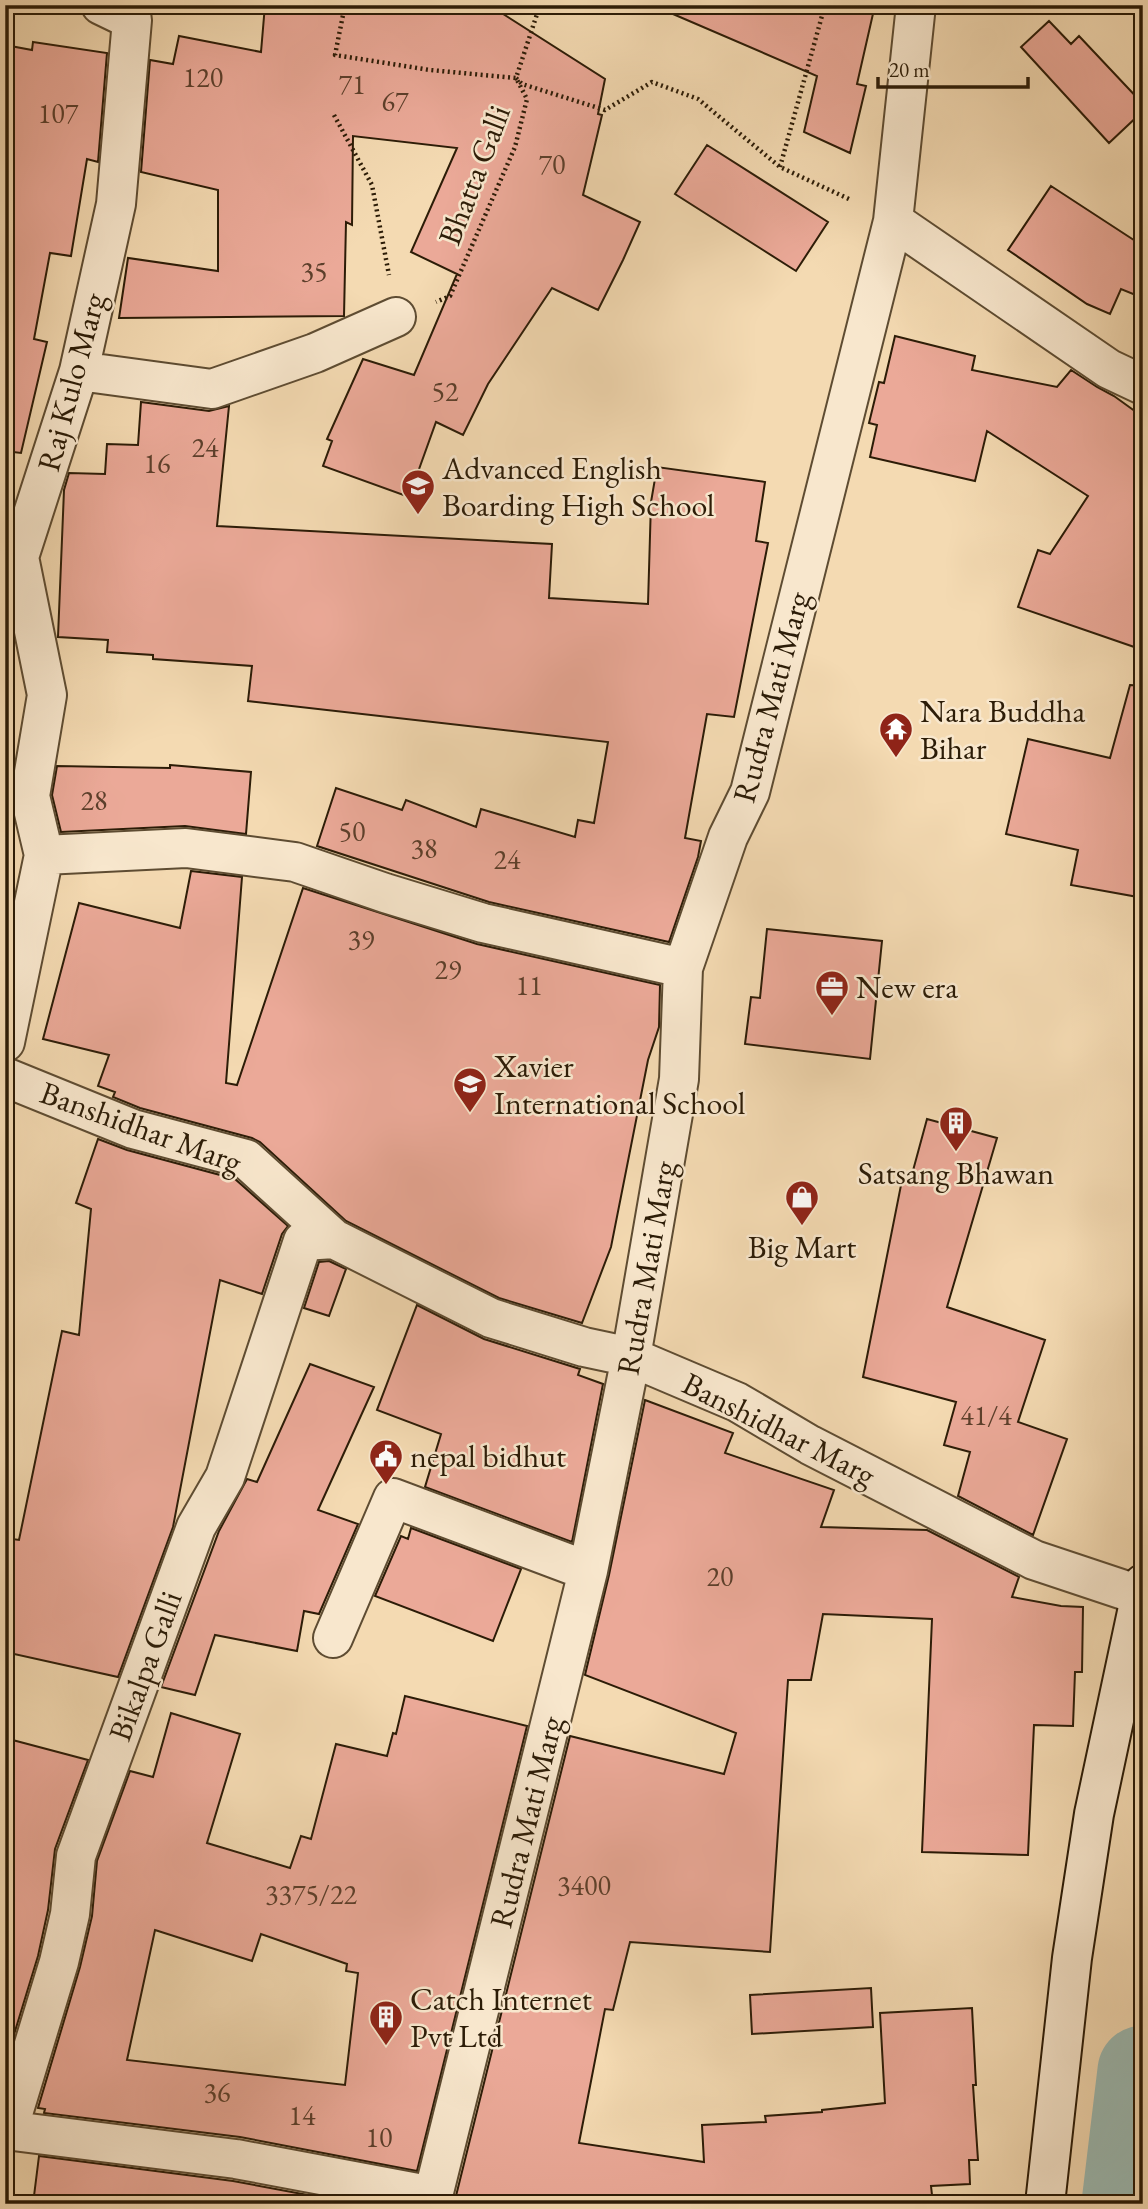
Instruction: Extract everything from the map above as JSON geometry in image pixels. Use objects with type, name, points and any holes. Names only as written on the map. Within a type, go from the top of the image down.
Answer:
[{"type":"street","name":"Raj Kulo Marg","points":[[44,855],[30,796],[47,695],[19,557],[79,371],[116,204],[132,20],[101,5]]},
{"type":"street","name":"Rudra Mati Marg","points":[[432,2200],[588,1571],[631,1357],[679,1079],[683,968],[728,837],[750,792],[894,221],[916,5]]},
{"type":"street","points":[[894,221],[1108,369],[1143,385]]},
{"type":"street","points":[[79,371],[212,389],[315,353],[396,317]]},
{"type":"street","points":[[5,1042],[44,855],[186,848],[295,862],[384,893],[484,923],[683,968]]},
{"type":"street","name":"Banshidhar Marg","points":[[5,1077],[133,1129],[246,1159],[334,1239],[491,1318],[584,1347],[631,1357],[737,1402],[810,1445],[1034,1560],[1141,1589]]},
{"type":"street","name":"Bikalpa Galli","points":[[7,2130],[59,1962],[70,1914],[76,1856],[168,1603],[196,1527],[225,1477],[303,1241],[334,1239]]},
{"type":"street","points":[[333,1638],[393,1498],[588,1571]]},
{"type":"street","points":[[1045,2204],[1072,1958],[1094,1814],[1141,1589]]},
{"type":"street","points":[[7,2130],[236,2159],[432,2200]]},
{"type":"path","name":"Bhatta Galli","points":[[345,5],[335,55],[430,70],[516,78],[527,99],[515,148],[450,296],[396,317]]},
{"type":"path","points":[[540,5],[516,78],[522,84],[605,110],[652,82],[698,99],[780,167],[894,221]]},
{"type":"path","points":[[780,167],[825,5]]},
{"type":"path","points":[[334,115],[372,185],[396,317]]},
{"type":"path","points":[[754,2204],[788,2199]]},
{"type":"building","points":[[265,5],[489,5],[605,79],[598,114],[602,115],[583,195],[640,222],[623,260],[598,310],[552,288],[488,384],[463,435],[436,422],[409,497],[323,466],[332,441],[327,439],[363,359],[414,375],[457,274],[411,252],[457,148],[353,136],[352,225],[346,222],[344,316],[119,318],[128,258],[218,271],[218,190],[141,172],[150,60],[173,64],[179,36],[261,52]]},
{"type":"building","points":[[652,5],[875,5],[857,84],[866,86],[850,153],[804,132],[817,76]]},
{"type":"building","points":[[1049,21],[1071,44],[1079,36],[1143,104],[1143,111],[1109,143],[1021,47]]},
{"type":"building","points":[[33,42],[107,53],[98,162],[87,159],[71,256],[50,253],[34,339],[47,342],[21,453],[5,451],[5,45],[32,50]]},
{"type":"building","points":[[707,145],[828,222],[796,271],[675,194]]},
{"type":"building","points":[[1051,186],[1143,246],[1143,298],[1121,289],[1110,314],[1087,304],[1008,250]]},
{"type":"building","points":[[895,336],[975,356],[972,370],[1057,387],[1071,370],[1143,417],[1143,650],[1018,607],[1038,550],[1050,554],[1088,496],[987,431],[975,481],[870,457],[877,425],[869,423],[879,382],[884,383]]},
{"type":"building","points":[[141,402],[209,411],[229,406],[217,526],[552,544],[549,598],[648,604],[651,502],[657,467],[765,482],[756,541],[768,543],[734,717],[707,714],[685,838],[701,841],[669,942],[489,902],[317,846],[336,788],[402,810],[406,800],[476,827],[481,809],[575,837],[578,820],[594,823],[608,742],[248,701],[252,666],[153,659],[153,655],[107,652],[108,640],[58,637],[64,490],[69,473],[105,474],[107,444],[138,445]]},
{"type":"building","points":[[1130,685],[1143,686],[1143,875],[1138,897],[1071,885],[1078,850],[1006,834],[1028,739],[1110,758]]},
{"type":"building","points":[[170,765],[251,772],[246,834],[185,826],[61,832],[52,795],[57,766],[170,768]]},
{"type":"building","points":[[191,871],[242,877],[226,1083],[237,1085],[303,888],[477,944],[660,985],[659,1027],[648,1060],[611,1247],[582,1323],[499,1298],[346,1221],[260,1142],[140,1108],[113,1097],[115,1092],[98,1086],[109,1055],[43,1039],[79,903],[180,928]]},
{"type":"building","points":[[767,929],[882,941],[870,1059],[745,1044],[751,997],[760,998]]},
{"type":"building","points":[[927,1119],[997,1138],[947,1307],[1045,1340],[1018,1422],[1067,1439],[1033,1535],[958,1496],[970,1452],[944,1445],[956,1402],[863,1377],[903,1175],[911,1178]]},
{"type":"building","points":[[98,1139],[127,1150],[235,1179],[288,1226],[282,1234],[262,1294],[220,1280],[173,1527],[118,1677],[5,1652],[5,1538],[19,1540],[62,1331],[79,1335],[91,1209],[76,1203]]},
{"type":"building","points":[[329,1261],[346,1269],[329,1316],[304,1308],[319,1262]]},
{"type":"building","points":[[417,1305],[484,1339],[580,1369],[578,1375],[603,1384],[572,1542],[425,1487],[441,1434],[377,1410]]},
{"type":"building","points":[[310,1364],[374,1387],[318,1510],[358,1524],[319,1614],[304,1611],[297,1651],[215,1635],[195,1695],[161,1687],[219,1531],[247,1479],[257,1482]]},
{"type":"building","points":[[645,1400],[733,1433],[725,1453],[834,1490],[821,1527],[927,1530],[1019,1577],[1012,1597],[1083,1607],[1082,1672],[1075,1672],[1073,1726],[1034,1725],[1028,1855],[922,1852],[932,1619],[823,1614],[811,1680],[788,1680],[770,1952],[630,1942],[613,2010],[605,2009],[579,2143],[704,2162],[702,2125],[766,2122],[765,2116],[822,2112],[885,2103],[880,2013],[972,2008],[978,2160],[969,2160],[970,2184],[931,2186],[933,2204],[454,2204],[570,1736],[724,1774],[736,1733],[585,1675],[609,1575]]},
{"type":"building","points":[[411,1528],[521,1569],[493,1641],[375,1596],[401,1536],[408,1539]]},
{"type":"building","points":[[405,1696],[527,1726],[417,2171],[240,2137],[44,2113],[45,2109],[38,2108],[80,1967],[92,1916],[97,1861],[130,1771],[153,1777],[171,1713],[240,1734],[207,1843],[290,1868],[301,1836],[311,1839],[336,1744],[387,1756],[393,1733],[396,1734]],"holes":[[[155,1930],[252,1961],[261,1934],[347,1964],[346,1971],[358,1973],[345,2085],[127,2060]]]},
{"type":"building","points":[[5,1738],[88,1760],[55,1849],[48,1910],[38,1956],[5,2064]]},
{"type":"building","points":[[871,1988],[873,2027],[752,2034],[750,1995]]},
{"type":"building","points":[[39,2156],[233,2181],[356,2204],[33,2204]]},
{"type":"waterway","points":[[1127,2204],[1143,2071]]},
{"type":"place","name":"Advanced English Boarding High School","points":[[418,516]]},
{"type":"place","name":"Nara Buddha Bihar","points":[[896,759]]},
{"type":"place","name":"New era","points":[[832,1017]]},
{"type":"place","name":"Xavier International School","points":[[470,1114]]},
{"type":"place","name":"Satsang Bhawan","points":[[956,1153]]},
{"type":"place","name":"Big Mart","points":[[802,1227]]},
{"type":"place","name":"nepal bidhut","points":[[386,1486]]},
{"type":"place","name":"Catch Internet Pvt Ltd","points":[[386,2047]]}]
